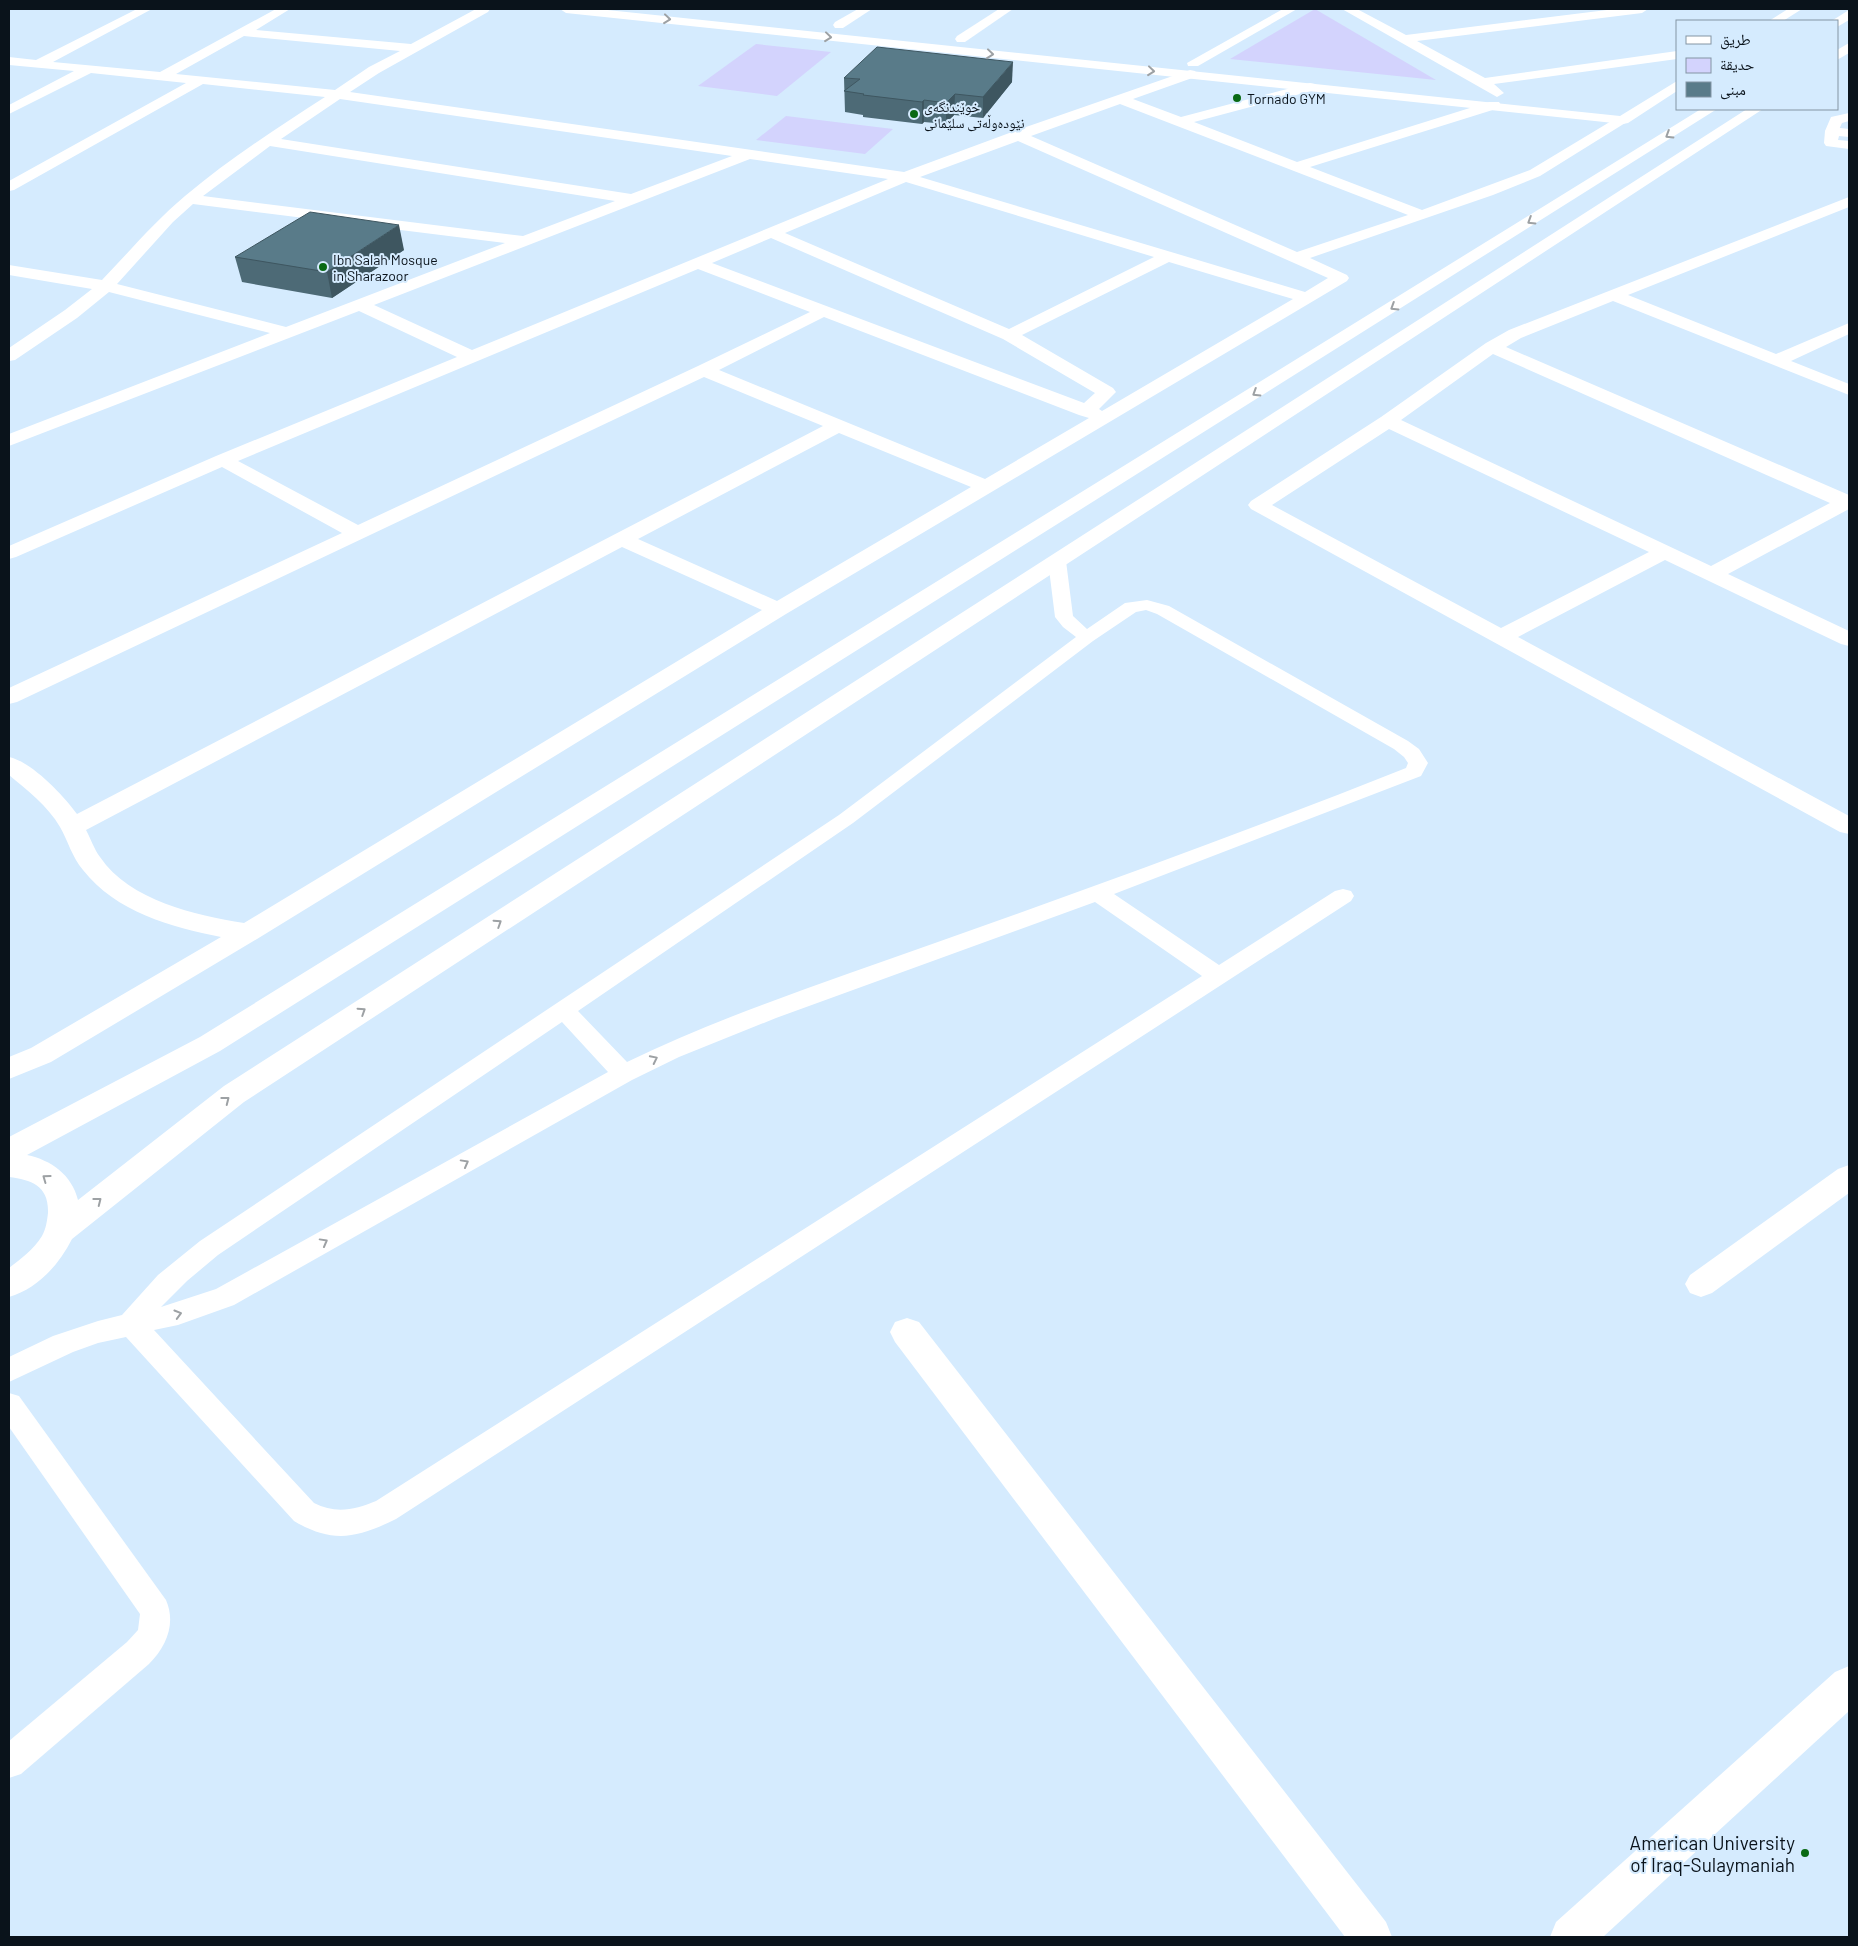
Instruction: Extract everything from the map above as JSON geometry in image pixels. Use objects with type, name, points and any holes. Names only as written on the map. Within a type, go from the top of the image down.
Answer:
[{"type":"street","points":[[38,64],[146,9]]},
{"type":"street","points":[[161,77],[284,9]]},
{"type":"street","points":[[9,356],[71,314],[106,286],[146,241],[190,199],[234,164],[337,94],[412,48],[484,9]]},
{"type":"street","points":[[566,9],[1077,63],[1192,69],[1497,100],[1629,116]]},
{"type":"street","points":[[688,9],[1089,52],[1310,88],[1497,100]]},
{"type":"street","points":[[839,25],[866,9]]},
{"type":"street","points":[[961,39],[1007,9]]},
{"type":"street","points":[[9,553],[223,460],[770,232],[905,177],[1120,99],[1192,69],[1291,9]]},
{"type":"street","points":[[1348,9],[1483,82],[1497,100]]},
{"type":"street","points":[[1404,39],[1642,9]]},
{"type":"street","points":[[1777,20],[1796,9]]},
{"type":"street","points":[[1512,12],[1533,22]]},
{"type":"street","points":[[1838,22],[1849,14]]},
{"type":"street","points":[[242,32],[412,48]]},
{"type":"street","points":[[1838,55],[1849,47]]},
{"type":"street","points":[[1077,63],[1089,52]]},
{"type":"street","points":[[1483,82],[1676,55]]},
{"type":"street","points":[[9,61],[337,94],[905,177],[1307,298]]},
{"type":"street","points":[[9,110],[89,69]]},
{"type":"street","points":[[9,187],[199,81]]},
{"type":"street","points":[[1296,258],[1488,192],[1535,173],[1676,86]]},
{"type":"street","points":[[1182,121],[1310,88]]},
{"type":"street","points":[[1120,99],[1182,121],[1420,214]]},
{"type":"street","points":[[1298,166],[1497,100]]},
{"type":"street","points":[[9,1151],[210,1044],[1708,110]]},
{"type":"street","points":[[60,1232],[234,1094],[1754,110]]},
{"type":"street","points":[[1849,117],[1836,120],[1832,131],[1831,143],[1849,145]]},
{"type":"street","points":[[1832,131],[1849,133]]},
{"type":"street","points":[[9,1069],[41,1055],[248,933],[778,609],[984,486],[1096,414],[1341,278],[1017,135]]},
{"type":"street","points":[[268,141],[634,199]]},
{"type":"street","points":[[9,440],[749,154]]},
{"type":"street","points":[[190,199],[525,241]]},
{"type":"street","points":[[1849,202],[1515,334],[1388,421],[1258,505],[1849,826]]},
{"type":"street","points":[[1827,211],[1849,218]]},
{"type":"street","points":[[770,232],[1009,335],[1107,392],[1096,414]]},
{"type":"street","points":[[1009,335],[1168,256]]},
{"type":"street","points":[[697,263],[1096,414]]},
{"type":"street","points":[[9,270],[106,286],[290,333]]},
{"type":"street","points":[[1612,295],[1849,390]]},
{"type":"street","points":[[360,305],[472,357]]},
{"type":"street","points":[[9,697],[704,370],[824,311]]},
{"type":"street","points":[[1776,361],[1849,328]]},
{"type":"street","points":[[1492,348],[1848,502]]},
{"type":"street","points":[[704,370],[984,486]]},
{"type":"street","points":[[1388,421],[1849,639]]},
{"type":"street","points":[[72,827],[837,426]]},
{"type":"street","points":[[223,460],[357,534]]},
{"type":"street","points":[[1712,574],[1848,502]]},
{"type":"street","points":[[622,540],[778,609]]},
{"type":"street","points":[[1501,637],[1665,552]]},
{"type":"street","points":[[9,764],[31,780],[48,797],[72,827],[80,846],[92,864],[108,881],[129,896],[153,910],[182,920],[248,933]]},
{"type":"street","points":[[9,1165],[31,1168],[50,1178],[62,1193],[65,1211],[60,1232],[46,1255],[22,1276],[9,1284]]},
{"type":"street","points":[[1701,1284],[1849,1177]]},
{"type":"street","points":[[907,1332],[1371,1937]]},
{"type":"street","points":[[1571,1937],[1849,1684]]},
{"type":"lane","points":[[1056,561],[1064,617],[1068,623],[1087,637]]},
{"type":"lane","points":[[9,1370],[63,1344],[131,1324],[178,1314],[225,1297],[624,1074],[719,1030],[1097,893],[1392,781],[1414,772],[1418,763],[1412,753],[1401,745],[1156,607],[1147,605],[1131,607],[1087,637],[846,819],[187,1264],[147,1302],[131,1324]]},
{"type":"lane","points":[[1097,893],[1218,975]]},
{"type":"lane","points":[[131,1324],[304,1512],[316,1520],[332,1524],[350,1524],[369,1519],[402,1500],[1343,896]]},
{"type":"lane","points":[[564,1010],[624,1074]]},
{"type":"lane","points":[[9,1405],[155,1610],[156,1626],[148,1644],[132,1659],[9,1762]]},
{"type":"green space","points":[[1315,9],[1436,80],[1230,59]]},
{"type":"green space","points":[[756,44],[831,52],[777,96],[698,86]]},
{"type":"green space","points":[[786,116],[893,129],[865,154],[756,140]]},
{"type":"building","points":[[877,47],[1013,62],[983,97],[955,94],[946,103],[924,100],[922,102],[844,91],[860,79],[844,78]]},
{"type":"building","points":[[310,212],[399,225],[327,272],[235,257]]},
{"type":"place","name":"Tornado GYM","points":[[1237,98]]},
{"type":"place","name":"خوێندنگەی نێوده‌وڵه‌تی سلێمانی","points":[[914,114]]},
{"type":"place","name":"Ibn Salah Mosque in Sharazoor","points":[[323,267]]},
{"type":"place","name":"American University of Iraq-Sulaymaniah","points":[[1805,1853]]}]
